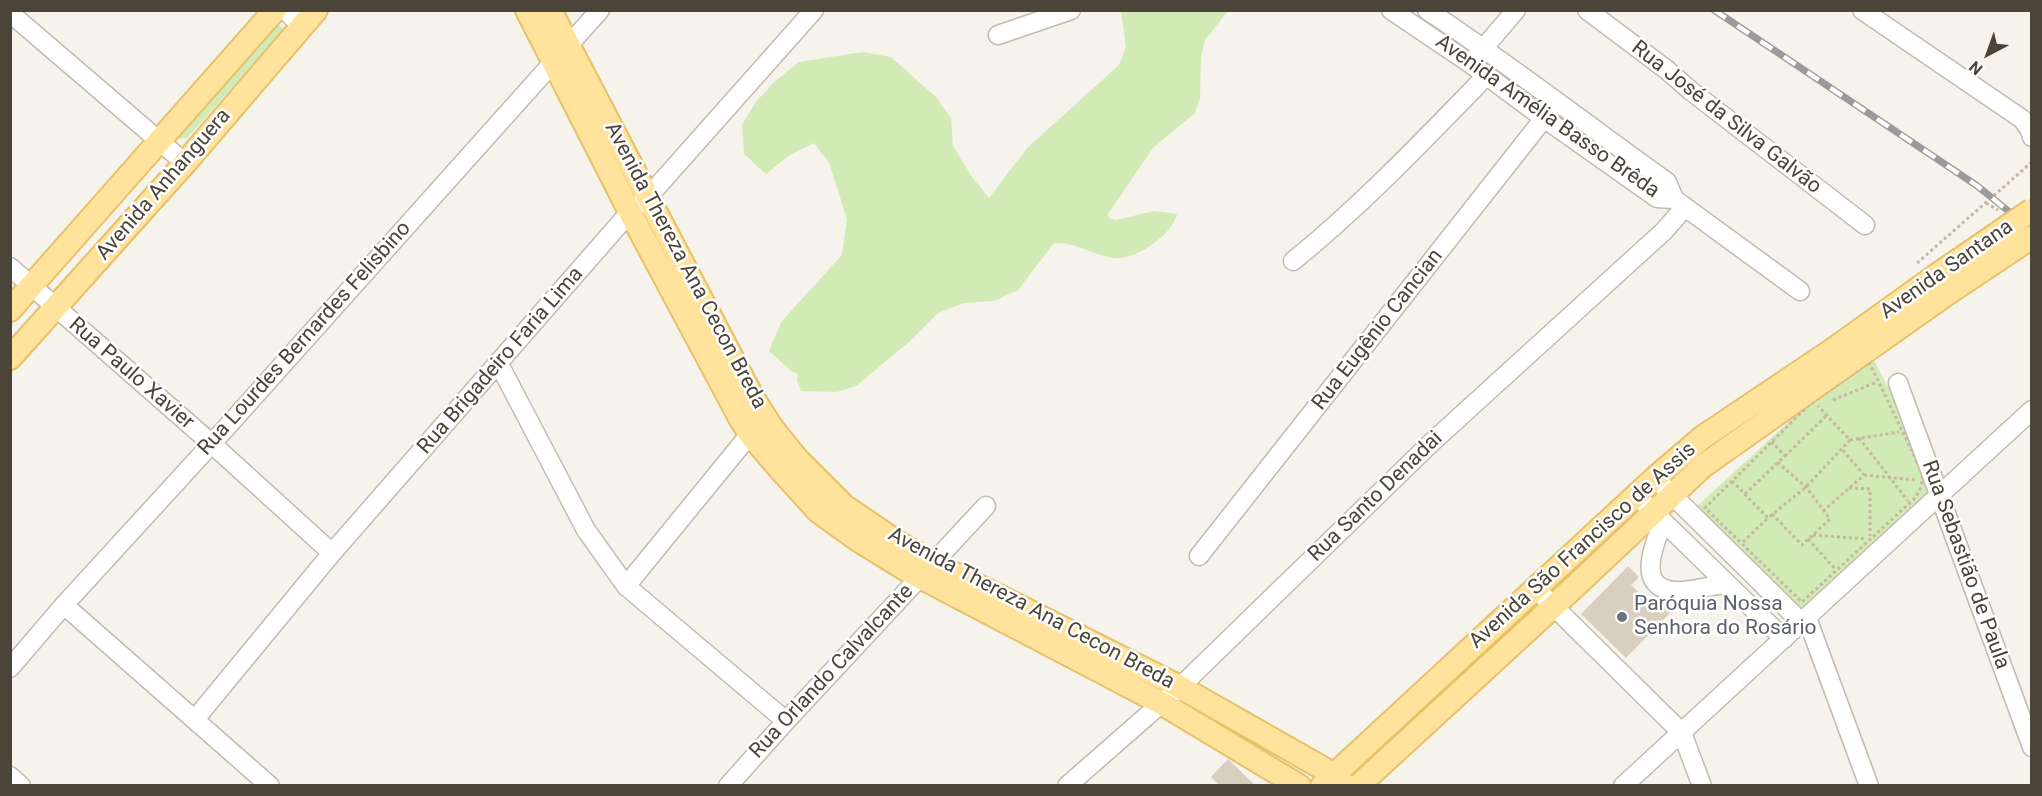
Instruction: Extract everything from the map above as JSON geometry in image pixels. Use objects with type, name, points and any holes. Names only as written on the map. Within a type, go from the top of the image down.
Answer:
[{"type":"main road","name":"Avenida Anhanguera","points":[[10,310],[275,10]]},
{"type":"main road","name":"Avenida Thereza Ana Cecon Breda","points":[[526,10],[561,53],[648,197],[753,398],[772,428],[797,459],[844,506],[926,570],[1163,704],[1299,786]]},
{"type":"main road","name":"Avenida Thereza Ana Cecon Breda","points":[[550,10],[561,53],[630,212],[750,434],[818,510],[858,540],[1180,687],[1334,782]]},
{"type":"main road","name":"Avenida Anhanguera","points":[[10,358],[185,163],[309,19]]},
{"type":"main road","name":"Avenida Santana","points":[[1872,335],[1944,283],[2031,210]]},
{"type":"main road","name":"Avenida Santana","points":[[1944,283],[2031,237]]},
{"type":"main road","name":"Avenida São Francisco de Assis","points":[[1358,786],[1555,606],[1658,517],[1672,494],[1703,466],[1765,434],[1872,335]]},
{"type":"main road","name":"Avenida São Francisco de Assis","points":[[1334,782],[1535,588],[1703,437],[1872,335]]},
{"type":"street","points":[[285,10],[309,19]]},
{"type":"street","name":"Rua Lourdes Bernardes Felisbino","points":[[10,668],[64,605],[212,444],[600,10]]},
{"type":"street","name":"Rua Brigadeiro Faria Lima","points":[[196,718],[332,553],[630,212],[648,197],[814,10]]},
{"type":"street","points":[[998,35],[1071,10]]},
{"type":"street","name":"Avenida Amélia Basso Brêda","points":[[1391,10],[1471,64],[1657,198],[1679,203],[1800,291]]},
{"type":"street","name":"Avenida Amélia Basso Brêda","points":[[1427,10],[1483,47],[1556,103],[1667,182],[1679,203]]},
{"type":"street","points":[[1471,64],[1516,10]]},
{"type":"street","name":"Rua José da Silva Galvão","points":[[1587,10],[1865,225]]},
{"type":"street","points":[[1862,10],[2022,119],[2030,130],[2031,137]]},
{"type":"street","points":[[10,13],[185,163]]},
{"type":"street","points":[[1293,261],[1407,158],[1486,75]]},
{"type":"street","name":"Rua Eugênio Cancian","points":[[1198,556],[1556,103]]},
{"type":"street","name":"Rua Santo Denadai","points":[[1067,786],[1163,704],[1431,443],[1664,231],[1679,203]]},
{"type":"street","name":"Rua Paulo Xavier","points":[[10,267],[212,444],[332,553]]},
{"type":"street","points":[[499,364],[586,530],[626,586],[786,721]]},
{"type":"street","name":"Rua Sebastião de Paula","points":[[1898,383],[2031,747]]},
{"type":"street","points":[[1623,786],[2031,410]]},
{"type":"street","points":[[626,586],[750,434]]},
{"type":"street","points":[[1655,478],[1804,620],[1869,786]]},
{"type":"street","points":[[1636,495],[1784,639]]},
{"type":"street","name":"Rua Orlando Calvalcante","points":[[728,786],[986,506]]},
{"type":"street","points":[[1658,517],[1649,570],[1657,583],[1674,591],[1727,584]]},
{"type":"street","points":[[1535,588],[1682,733],[1702,786]]},
{"type":"street","points":[[64,605],[196,718],[270,786]]},
{"type":"street","points":[[10,776],[21,786]]},
{"type":"path","points":[[1915,266],[2031,162]]},
{"type":"path","points":[[1869,362],[1923,474],[1921,487],[1909,503],[1802,603],[1705,508],[1732,481],[1765,434],[1869,362]]},
{"type":"path","points":[[1817,406],[1878,382]]},
{"type":"path","points":[[1812,402],[1850,440]]},
{"type":"path","points":[[1745,494],[1827,415]]},
{"type":"path","points":[[1742,543],[1772,514],[1806,487],[1850,440],[1902,431]]},
{"type":"path","points":[[1765,434],[1785,456]]},
{"type":"path","points":[[1859,438],[1909,503]]},
{"type":"path","points":[[1841,448],[1864,475],[1922,481]]},
{"type":"path","points":[[1772,514],[1802,545],[1830,519],[1806,487],[1778,462]]},
{"type":"path","points":[[1823,512],[1864,475]]},
{"type":"path","points":[[1732,481],[1768,518]]},
{"type":"path","points":[[1849,488],[1870,489],[1870,540]]},
{"type":"path","points":[[1812,535],[1870,540]]},
{"type":"path","points":[[1808,539],[1836,570]]},
{"type":"green space","points":[[1121,11],[1228,11],[1205,40],[1201,58],[1200,99],[1195,113],[1153,148],[1108,214],[1109,218],[1116,220],[1154,211],[1177,214],[1168,230],[1152,245],[1123,258],[1106,256],[1070,244],[1054,243],[1018,290],[994,301],[964,303],[938,313],[909,342],[856,386],[837,392],[801,391],[797,380],[798,374],[791,371],[769,351],[781,322],[842,255],[847,219],[829,163],[814,143],[790,155],[766,174],[744,154],[742,125],[755,103],[775,81],[799,62],[862,52],[891,57],[936,97],[951,118],[953,146],[972,177],[989,198],[1027,148],[1119,65],[1126,47]]},
{"type":"green space","points":[[277,24],[285,29],[187,138],[178,139]]},
{"type":"green space","points":[[1868,349],[1921,451],[1931,486],[1926,497],[1801,612],[1694,509]]},
{"type":"building","name":"Paróquia Nossa Senhora do Rosário","points":[[1628,566],[1639,577],[1631,585],[1654,607],[1661,601],[1672,611],[1626,658],[1581,614]]},
{"type":"building","points":[[1228,759],[1256,786],[1220,786],[1211,777]]},
{"type":"railway","points":[[1714,10],[1976,185],[2032,230]]},
{"type":"place","name":"Paróquia Nossa Senhora do Rosário","points":[[1622,617]]}]
